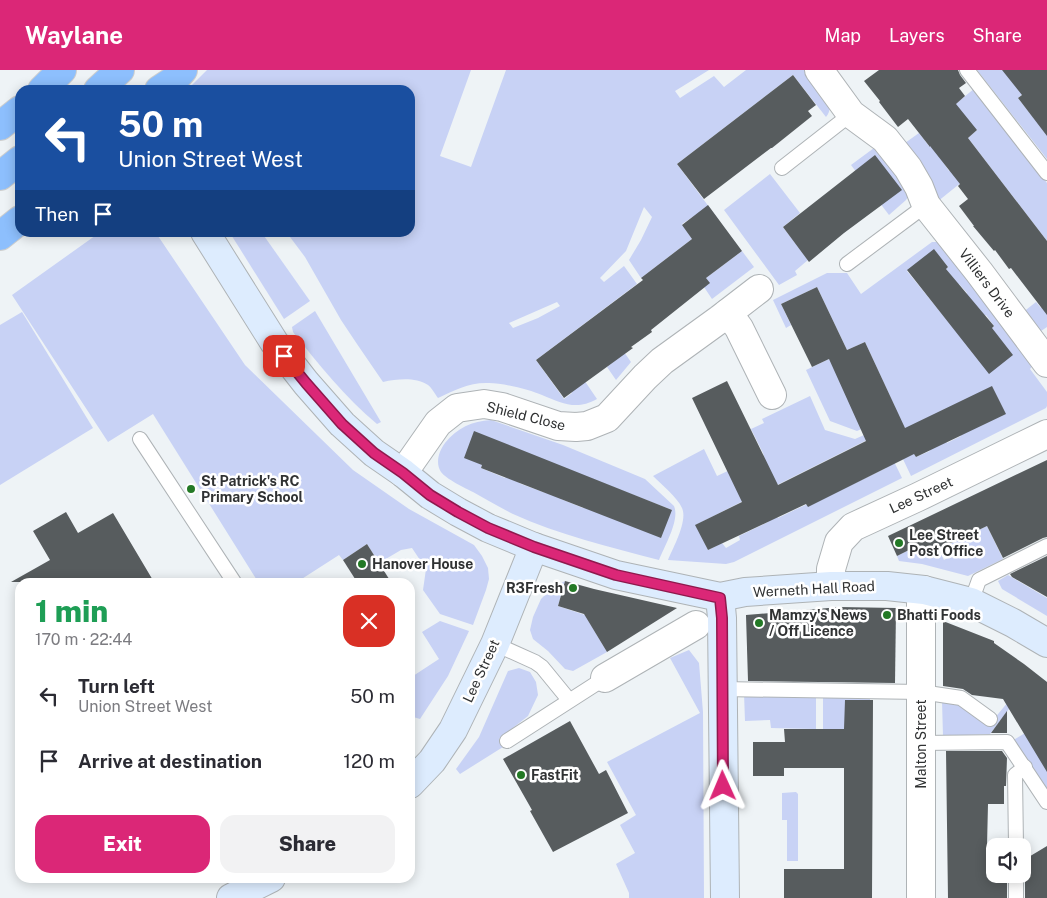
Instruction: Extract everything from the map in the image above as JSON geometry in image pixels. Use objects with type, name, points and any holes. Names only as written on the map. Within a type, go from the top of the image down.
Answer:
[{"type":"highway","points":[[47,85],[62,70]]},
{"type":"highway","points":[[104,85],[120,70]]},
{"type":"highway","points":[[150,85],[160,70]]},
{"type":"highway","points":[[166,85],[183,70]]},
{"type":"highway","points":[[0,126],[15,114]]},
{"type":"highway","points":[[0,176],[15,164]]},
{"type":"highway","points":[[0,236],[15,224]]},
{"type":"street","name":"Villiers Drive","points":[[819,70],[851,114],[885,139],[908,168],[919,187],[926,205],[1043,348]]},
{"type":"street","points":[[209,237],[274,342],[306,383],[342,424],[374,453],[430,495],[488,528],[534,547],[616,575],[720,598],[722,618],[725,898]]},
{"type":"street","name":"Shield Close","points":[[403,473],[438,423],[457,408],[484,404],[502,407],[558,426],[587,426],[607,418],[644,377],[662,361],[759,289]]},
{"type":"street","points":[[728,313],[739,328],[772,395]]},
{"type":"street","name":"Lee Street","points":[[831,586],[831,569],[839,542],[853,527],[1047,434]]},
{"type":"street","name":"Lee Street","points":[[415,779],[432,762],[453,730],[494,644],[534,547]]},
{"type":"street","name":"Werneth Hall Road","points":[[720,598],[744,592],[831,586],[887,586],[924,590],[971,602],[1047,643]]},
{"type":"street","name":"Malton Street","points":[[921,898],[921,604],[924,590]]},
{"type":"street","points":[[605,678],[696,625]]},
{"type":"street","points":[[231,898],[261,883]]},
{"type":"lane","points":[[967,70],[1047,173]]},
{"type":"lane","points":[[782,168],[851,114]]},
{"type":"lane","points":[[847,264],[926,205]]},
{"type":"lane","points":[[140,439],[231,578]]},
{"type":"lane","points":[[971,602],[980,580],[1047,546]]},
{"type":"lane","points":[[494,644],[536,662],[569,700]]},
{"type":"lane","points":[[507,741],[605,678]]},
{"type":"lane","points":[[722,689],[921,692],[961,698],[990,719]]},
{"type":"lane","points":[[921,743],[1007,742],[1047,802]]},
{"type":"lane","points":[[1016,838],[1015,775],[1025,767]]},
{"type":"lane","points":[[1016,883],[1016,898]]},
{"type":"shaded area","points":[[207,70],[471,70],[440,156],[471,167],[506,70],[709,70],[675,91],[680,98],[714,76],[724,87],[746,70],[804,70],[824,92],[829,105],[826,117],[793,75],[677,164],[718,219],[707,227],[697,214],[682,224],[692,239],[641,278],[629,260],[652,217],[644,207],[626,251],[600,278],[604,282],[624,266],[637,284],[536,360],[564,399],[572,393],[566,384],[580,374],[597,399],[589,403],[576,405],[563,403],[524,389],[495,383],[469,385],[438,398],[432,389],[423,382],[400,380],[383,382],[341,320],[305,257],[290,237],[415,237],[415,85],[192,85]],"holes":[[[557,302],[560,306],[538,318],[513,328],[509,323]]]},
{"type":"shaded area","points":[[977,70],[1002,70],[1031,87],[1018,98],[1036,121],[1047,113],[1047,159]]},
{"type":"shaded area","points":[[975,88],[1047,183],[1047,241],[968,138],[977,130],[947,111]]},
{"type":"shaded area","points":[[919,133],[929,146],[934,143],[949,171],[953,168],[963,181],[937,202],[905,143]]},
{"type":"shaded area","points":[[877,147],[909,195],[889,215],[851,165]]},
{"type":"shaded area","points":[[770,174],[800,213],[783,227],[808,260],[795,271],[797,275],[779,285],[724,210]]},
{"type":"shaded area","points":[[93,237],[159,237],[245,365],[353,470],[409,509],[474,545],[488,568],[489,579],[473,625],[440,614],[423,590],[426,569],[412,548],[401,550],[379,563],[367,544],[343,560],[339,555],[303,578],[256,578],[153,414],[108,442],[12,295]]},
{"type":"shaded area","points":[[233,237],[265,237],[310,301],[284,319]]},
{"type":"shaded area","points":[[932,242],[942,244],[1034,364],[1030,369],[1047,392],[1046,408],[911,476],[884,419],[857,431],[830,421],[806,370],[829,359],[895,407],[865,342],[847,350],[817,287],[781,304],[791,325],[786,328],[773,300],[827,273],[847,273],[861,294]],"holes":[[[934,250],[948,267],[946,269],[958,285],[967,293],[965,296],[983,317],[986,315],[994,326],[992,328],[960,336],[907,271]],[[903,429],[960,434],[961,436],[947,443],[946,440],[929,448],[930,451],[916,457]]]},
{"type":"shaded area","points":[[742,251],[754,267],[712,299],[704,287],[709,283],[706,278]]},
{"type":"shaded area","points":[[1036,302],[1041,308],[1047,304],[1047,327],[1038,333],[1022,313]]},
{"type":"shaded area","points":[[315,311],[381,422],[377,424],[343,392],[293,332],[292,327]]},
{"type":"shaded area","points":[[22,312],[93,428],[0,485],[0,325]]},
{"type":"shaded area","points":[[619,345],[631,362],[616,380],[607,367],[613,362]]},
{"type":"shaded area","points":[[810,396],[825,430],[855,439],[878,429],[902,478],[734,562],[726,564],[668,560],[682,527],[683,513],[677,500],[653,476],[704,449],[717,476],[732,469],[747,499],[696,525],[708,550],[722,543],[726,548],[740,540],[739,536],[768,522],[775,513],[778,518],[886,468],[871,438],[773,487],[763,453],[751,429],[764,423],[762,419]]},
{"type":"shaded area","points":[[491,420],[563,445],[645,479],[674,506],[675,518],[671,533],[659,560],[548,528],[508,511],[447,478],[441,472],[438,465],[438,457],[443,446],[460,429]],"holes":[[[482,465],[595,480],[672,510],[585,504],[583,508],[561,499],[562,496],[521,484],[507,474],[505,478],[481,468]]]},
{"type":"shaded area","points":[[987,526],[1003,559],[968,576],[922,564],[899,561],[897,556],[909,550],[911,554],[917,551],[921,558],[939,550],[944,560],[953,555],[948,545]]},
{"type":"shaded area","points":[[1008,575],[1047,598],[1047,616],[1002,589],[998,581]]},
{"type":"shaded area","points":[[565,581],[558,606],[591,617],[588,620],[607,652],[573,671],[565,669],[548,651],[533,639],[530,630],[533,617],[541,599],[552,588]]},
{"type":"shaded area","points":[[440,621],[469,631],[448,676],[420,719],[415,718],[415,675],[439,659],[422,632]]},
{"type":"shaded area","points":[[689,650],[699,663],[703,712],[704,898],[629,898],[629,893],[616,864],[635,853],[620,825],[636,815],[607,762],[700,713],[670,658]]},
{"type":"shaded area","points":[[519,668],[530,672],[536,682],[538,695],[528,716],[499,739],[503,747],[460,774],[456,769],[479,737],[508,671]]},
{"type":"shaded area","points":[[744,693],[816,694],[816,768],[813,768],[813,729],[771,728],[770,720],[745,721]]},
{"type":"shaded area","points":[[823,695],[870,695],[870,709],[844,735],[823,735]]},
{"type":"shaded area","points":[[942,701],[961,703],[989,725],[1008,702],[1012,705],[990,734],[943,736]]},
{"type":"shaded area","points":[[1035,727],[1047,762],[1047,792],[1012,741]]},
{"type":"shaded area","points":[[796,792],[798,794],[798,861],[787,861],[787,820],[782,820],[782,793]]},
{"type":"building","points":[[879,70],[958,70],[966,83],[959,88],[965,96],[956,104],[977,130],[968,138],[1047,241],[1047,315],[1011,268],[1009,269],[973,226],[959,206],[968,199],[958,186],[960,184],[908,119],[898,127],[864,81]]},
{"type":"building","points":[[1002,70],[1047,70],[1047,136],[1018,98],[1022,95]]},
{"type":"building","points":[[793,75],[816,105],[808,111],[812,116],[704,199],[677,164]]},
{"type":"building","points":[[875,155],[902,190],[844,233],[809,262],[783,227]]},
{"type":"building","points":[[708,205],[742,251],[706,278],[710,283],[651,330],[652,332],[631,347],[633,348],[564,398],[536,360],[643,280],[641,278],[692,239],[682,225]]},
{"type":"building","points":[[934,249],[948,267],[946,269],[994,326],[992,328],[1013,355],[989,374],[907,270]]},
{"type":"building","points":[[817,287],[847,350],[865,342],[905,428],[992,386],[1006,414],[916,457],[914,454],[808,507],[806,504],[708,550],[695,525],[742,502],[692,398],[727,381],[778,485],[866,441],[829,359],[812,367],[781,304]]},
{"type":"building","points":[[474,431],[672,510],[661,538],[481,468],[482,465],[464,458]]},
{"type":"building","points":[[1047,460],[1047,537],[1003,558],[987,526],[920,558],[917,551],[911,554],[909,550],[897,556],[888,536]]},
{"type":"building","points":[[66,512],[78,533],[113,513],[152,578],[18,578],[50,560],[33,531]]},
{"type":"building","name":"Hanover House","points":[[367,544],[388,578],[354,578],[343,560]]},
{"type":"building","points":[[1047,556],[1047,597],[1010,574]]},
{"type":"building","points":[[565,581],[677,608],[607,652],[584,614],[558,606]]},
{"type":"building","points":[[840,607],[896,608],[895,683],[748,681],[746,615]]},
{"type":"building","points":[[943,621],[994,641],[994,643],[1047,682],[1047,772],[1003,699],[972,695],[963,689],[943,686]]},
{"type":"building","points":[[845,700],[873,700],[872,898],[784,898],[784,869],[844,869],[844,768],[784,768],[784,776],[753,776],[753,742],[785,742],[784,729],[844,729]]},
{"type":"building","points":[[1007,711],[1007,733],[991,733]]},
{"type":"building","points":[[570,721],[599,774],[606,770],[628,813],[553,852],[503,759]]},
{"type":"building","points":[[946,751],[1002,751],[1007,758],[1004,804],[988,804],[986,883],[1007,883],[1007,898],[948,898]]},
{"type":"building","points":[[1047,846],[1047,898],[1025,898],[1025,883],[1031,883],[1031,856]]},
{"type":"place","name":"St Patrick's RC Primary School","points":[[191,489]]},
{"type":"place","name":"Lee Street Post Office","points":[[899,543]]},
{"type":"place","name":"Hanover House","points":[[362,564]]},
{"type":"place","name":"R3Fresh","points":[[573,588]]},
{"type":"place","name":"Bhatti Foods","points":[[887,615]]},
{"type":"place","name":"Mamzy's News / Off Licence","points":[[759,623]]},
{"type":"place","name":"FastFit","points":[[521,775]]},
{"type":"route","points":[[284,356],[342,424],[374,453],[430,495],[458,512],[488,528],[534,547],[616,575],[720,598],[722,618],[723,786]]}]
